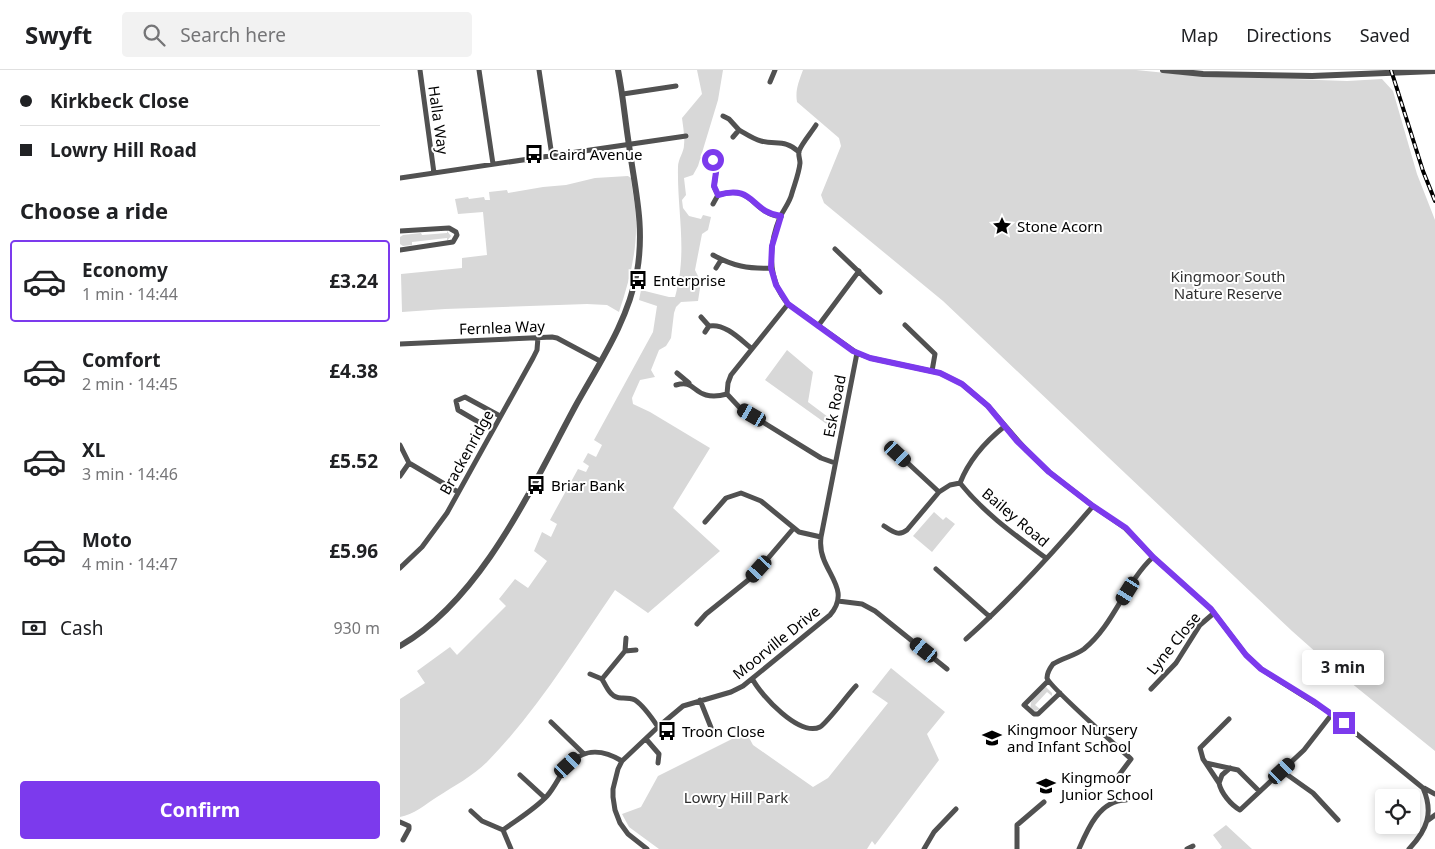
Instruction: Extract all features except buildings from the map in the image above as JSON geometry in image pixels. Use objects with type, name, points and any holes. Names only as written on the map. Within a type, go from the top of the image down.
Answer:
[{"type":"street","name":"Halla Way","points":[[420,70],[434,173]]},
{"type":"street","points":[[479,70],[493,164]]},
{"type":"street","points":[[539,70],[552,156]]},
{"type":"street","points":[[400,646],[433,622],[481,570],[515,516],[622,321],[632,293],[637,271],[640,214],[618,70]]},
{"type":"street","points":[[770,82],[775,70]]},
{"type":"street","points":[[1163,70],[1203,74],[1312,76],[1435,71]]},
{"type":"street","points":[[623,94],[676,86]]},
{"type":"street","points":[[723,116],[734,123],[739,130],[758,140],[779,142],[792,146],[799,152]]},
{"type":"street","points":[[816,125],[799,152],[800,163],[795,184],[781,216],[772,246],[771,268],[776,285],[788,304],[857,353],[870,358],[940,373],[962,384],[988,406],[1049,472],[1093,506],[1126,528],[1153,557],[1214,613],[1246,655],[1261,669],[1332,714],[1423,788],[1435,794]]},
{"type":"street","points":[[733,137],[739,130]]},
{"type":"street","points":[[400,178],[686,136]]},
{"type":"street","points":[[703,158],[716,161],[717,165],[714,186],[718,195],[714,204]]},
{"type":"street","points":[[718,195],[729,192],[741,193],[750,198],[761,210],[781,216]]},
{"type":"street","points":[[400,231],[449,228],[456,232],[457,235],[453,242],[400,250]]},
{"type":"street","points":[[835,248],[880,292]]},
{"type":"street","points":[[713,255],[721,260],[751,269],[771,268]]},
{"type":"street","points":[[716,268],[721,260]]},
{"type":"street","points":[[818,326],[859,271]]},
{"type":"street","points":[[788,304],[731,375],[727,394],[740,408],[821,458],[835,463]]},
{"type":"street","points":[[701,317],[709,326],[720,326],[728,330],[751,348]]},
{"type":"street","points":[[905,325],[935,354],[932,371]]},
{"type":"street","points":[[705,332],[709,326]]},
{"type":"street","name":"Fernlea Way","points":[[400,344],[538,337],[557,338],[600,361]]},
{"type":"street","name":"Brackenridge","points":[[400,568],[435,531],[533,358],[537,350],[538,337]]},
{"type":"street","name":"Esk Road","points":[[835,463],[857,353]]},
{"type":"street","points":[[677,373],[707,396],[727,394]]},
{"type":"street","points":[[676,385],[689,384]]},
{"type":"street","points":[[492,430],[458,410],[456,401],[465,397],[500,416]]},
{"type":"street","points":[[884,526],[898,534],[902,534],[907,530],[939,492],[950,485],[960,483],[964,472],[983,446],[1005,426]]},
{"type":"street","points":[[400,446],[410,463],[458,492]]},
{"type":"street","points":[[898,454],[939,492]]},
{"type":"street","points":[[400,476],[410,463]]},
{"type":"street","name":"Moorville Drive","points":[[647,849],[628,834],[620,823],[615,810],[613,789],[622,761],[683,706],[732,692],[753,680],[830,615],[838,601],[839,594],[835,581],[822,556],[821,537],[835,463]]},
{"type":"street","name":"Bailey Road","points":[[960,483],[1001,525],[1046,558]]},
{"type":"street","points":[[705,522],[726,498],[741,493],[762,501],[793,529],[807,535],[821,537]]},
{"type":"street","points":[[966,639],[1035,572],[1093,506]]},
{"type":"street","points":[[696,624],[752,577],[793,529]]},
{"type":"street","points":[[1119,775],[1131,759],[1048,681],[1048,671],[1052,664],[1075,655],[1086,647],[1116,610],[1140,571],[1153,557]]},
{"type":"street","points":[[936,569],[990,617]]},
{"type":"street","points":[[838,601],[862,604],[874,611],[947,669]]},
{"type":"street","name":"Lyne Close","points":[[1151,689],[1176,663],[1200,625],[1214,613]]},
{"type":"street","points":[[602,678],[625,651],[626,638]]},
{"type":"street","points":[[625,651],[636,650]]},
{"type":"street","points":[[590,674],[602,678],[613,696],[634,699],[658,727]]},
{"type":"street","points":[[753,680],[759,690],[776,709],[800,724],[811,728],[822,725],[856,686]]},
{"type":"street","points":[[1048,681],[1024,705],[1034,714],[1038,714],[1060,693]]},
{"type":"street","points":[[700,700],[712,730]]},
{"type":"street","points":[[1228,719],[1200,748],[1220,788],[1240,810],[1316,737],[1332,714]]},
{"type":"street","points":[[551,722],[583,753]]},
{"type":"street","points":[[646,739],[659,754],[658,763]]},
{"type":"street","points":[[503,830],[544,798],[555,787],[568,765],[583,753],[600,752],[622,761]]},
{"type":"street","points":[[1206,763],[1230,768],[1243,774],[1259,792]]},
{"type":"street","points":[[1219,784],[1222,775],[1230,768]]},
{"type":"street","points":[[1282,771],[1313,793],[1338,820]]},
{"type":"street","points":[[520,775],[544,798]]},
{"type":"street","points":[[1409,849],[1422,834],[1427,821],[1429,806],[1423,788]]},
{"type":"street","points":[[1079,849],[1097,816],[1110,803],[1122,799]]},
{"type":"street","points":[[1017,849],[1017,825],[1044,802]]},
{"type":"street","points":[[924,849],[934,832],[956,809]]},
{"type":"street","points":[[471,811],[482,821],[503,830],[511,849]]},
{"type":"street","points":[[1427,821],[1435,815]]},
{"type":"street","points":[[400,822],[409,826],[402,840]]},
{"type":"green space","points":[[697,70],[723,70],[718,100],[698,166],[693,175],[684,178],[686,195],[682,200],[683,208],[689,216],[701,219],[703,215],[711,217],[708,230],[702,234],[695,270],[701,282],[698,301],[681,302],[676,307],[671,338],[666,346],[659,350],[651,370],[655,377],[640,380],[632,398],[633,404],[710,448],[673,508],[720,551],[648,613],[615,590],[539,700],[487,762],[470,776],[419,809],[400,817],[400,699],[425,683],[417,671],[450,647],[457,655],[506,606],[499,599],[515,579],[528,588],[547,561],[534,551],[542,532],[551,537],[557,524],[550,520],[578,469],[586,472],[589,466],[583,462],[588,453],[596,457],[602,445],[594,440],[653,332],[657,306],[639,300],[641,290],[675,297],[681,264],[678,167],[684,145],[682,118],[702,94]]},
{"type":"green space","name":"Kingmoor South Nature Reserve","points":[[803,70],[1136,70],[1186,75],[1347,81],[1382,79],[1393,91],[1417,174],[1435,220],[1435,751],[1345,678],[1292,631],[943,301],[824,203],[821,195],[841,146],[839,138],[797,102],[797,90]]},
{"type":"green space","points":[[628,176],[631,178],[636,233],[632,267],[619,312],[607,305],[587,304],[402,312],[401,274],[462,268],[462,258],[487,255],[483,212],[458,214],[455,199],[484,197],[485,200],[490,200],[489,192],[507,190],[508,193],[566,185],[595,178]]},
{"type":"green space","points":[[447,231],[451,236],[447,241],[447,238],[412,242],[412,245],[403,246],[400,244],[400,237],[403,235],[447,233]]},
{"type":"green space","points":[[787,350],[813,372],[808,402],[836,423],[835,430],[765,380]]},
{"type":"green space","points":[[934,512],[943,520],[946,517],[955,524],[932,552],[913,536]]},
{"type":"green space","name":"Lowry Hill Park","points":[[891,668],[945,712],[927,734],[939,760],[875,845],[872,841],[867,849],[659,849],[629,827],[622,814],[641,807],[658,776],[746,732],[753,745],[813,787],[828,778],[888,703],[872,692]]},
{"type":"green space","points":[[1046,687],[1052,693],[1052,696],[1047,692],[1035,705],[1040,709],[1031,710],[1032,700]]},
{"type":"green space","points":[[1226,825],[1252,849],[1220,849],[1222,847],[1213,835]]},
{"type":"railway","points":[[1391,70],[1423,171],[1435,201]]},
{"type":"place","name":"Caird Avenue","points":[[534,154]]},
{"type":"place","name":"Stone Acorn","points":[[1002,226]]},
{"type":"place","name":"Enterprise","points":[[638,280]]},
{"type":"place","name":"Briar Bank","points":[[536,485]]},
{"type":"place","name":"Troon Close","points":[[667,731]]},
{"type":"place","name":"Kingmoor Nursery and Infant School","points":[[992,738]]},
{"type":"place","name":"Kingmoor Junior School","points":[[1046,786]]},
{"type":"route","points":[[713,160],[716,161],[717,165],[714,186],[718,195],[729,192],[741,193],[750,198],[761,210],[781,216],[772,246],[771,268],[776,285],[788,304],[853,351],[870,358],[940,373],[962,384],[988,406],[1017,441],[1049,472],[1072,491],[1126,528],[1153,557],[1211,609],[1246,655],[1261,669],[1313,701],[1344,723]]}]
